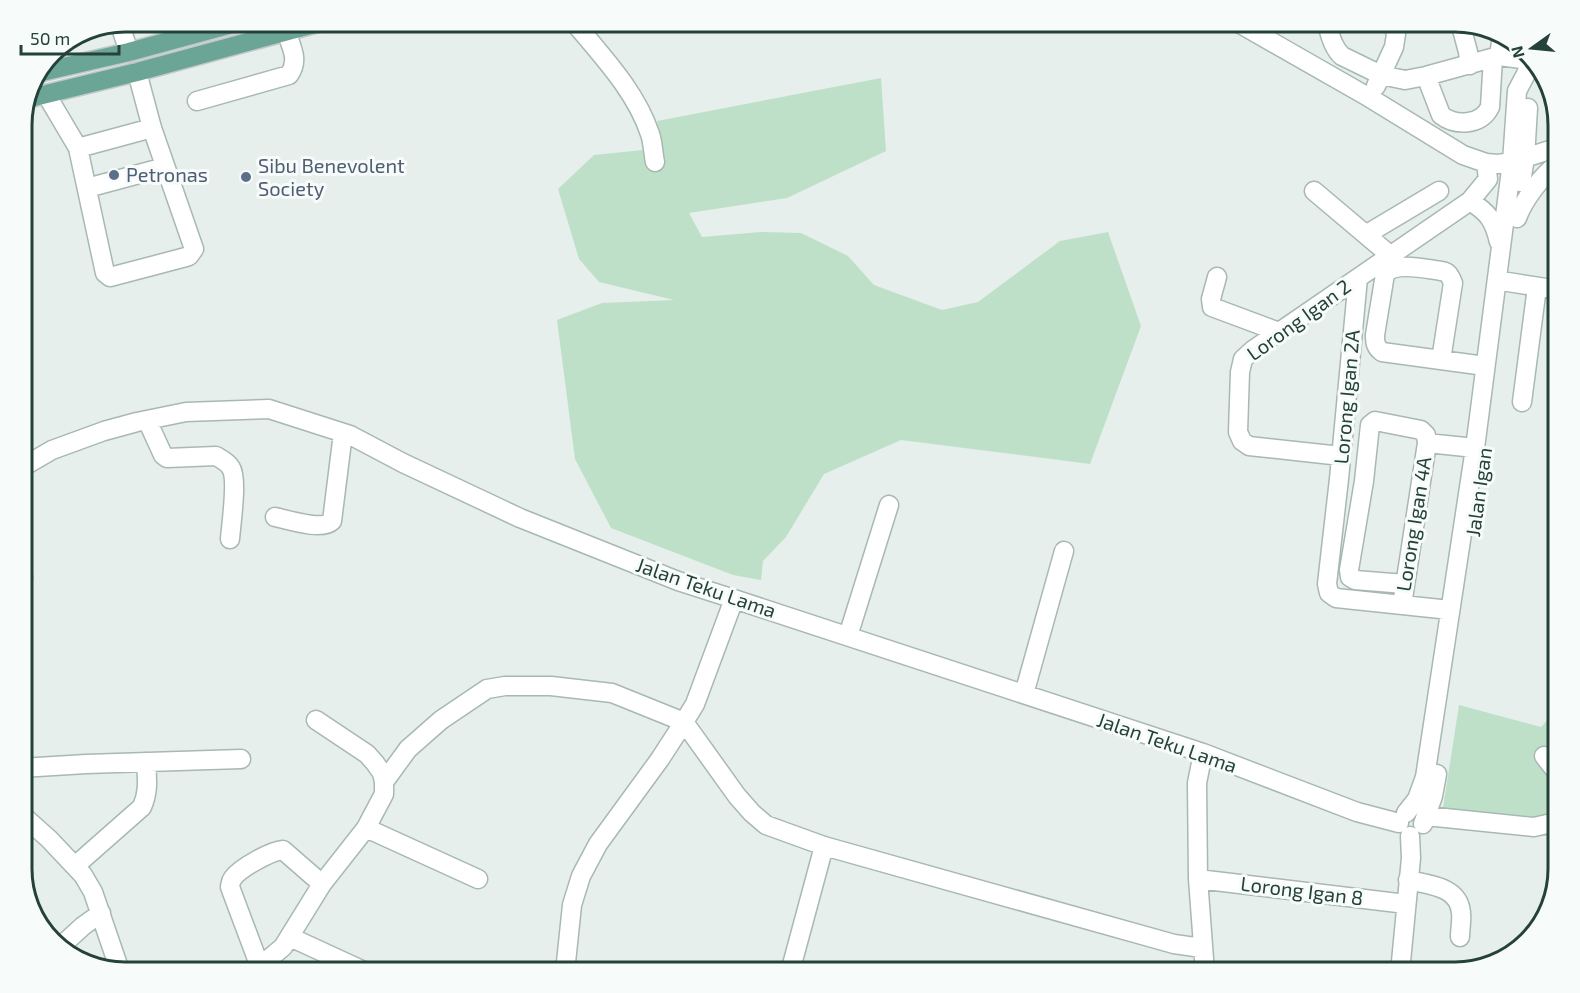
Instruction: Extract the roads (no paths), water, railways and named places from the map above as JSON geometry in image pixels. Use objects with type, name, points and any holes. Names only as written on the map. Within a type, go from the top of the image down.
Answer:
[{"type":"main road","points":[[49,70],[203,32]]},
{"type":"main road","points":[[38,96],[282,32]]},
{"type":"street","points":[[122,32],[129,52]]},
{"type":"street","points":[[197,101],[289,75],[294,68],[295,59],[286,32]]},
{"type":"street","points":[[582,32],[615,71],[639,108],[651,135],[655,162]]},
{"type":"street","points":[[1259,32],[1463,155],[1486,163],[1498,164],[1548,150]]},
{"type":"street","points":[[1329,32],[1337,52],[1342,56],[1381,75],[1410,80],[1496,57],[1502,58]]},
{"type":"street","points":[[1370,98],[1394,47],[1395,32]]},
{"type":"street","points":[[1462,32],[1470,65]]},
{"type":"street","points":[[1426,76],[1441,115],[1460,123],[1470,122],[1483,116],[1490,107],[1496,57],[1500,43]]},
{"type":"street","points":[[38,96],[78,148],[105,273],[110,277],[186,257],[194,249],[152,128],[136,72]]},
{"type":"street","points":[[1518,160],[1517,91],[1522,78]]},
{"type":"street","points":[[1470,201],[1497,185],[1518,160],[1527,117],[1528,78]]},
{"type":"street","points":[[1527,117],[1530,127],[1537,136],[1548,142]]},
{"type":"street","points":[[78,148],[152,128]]},
{"type":"street","name":"Jalan Igan","points":[[1413,822],[1436,780],[1517,218],[1518,160]]},
{"type":"street","name":"Jalan Igan","points":[[1413,822],[1417,799],[1425,777],[1475,448],[1501,248],[1518,160]]},
{"type":"street","points":[[1470,201],[1488,179],[1486,163]]},
{"type":"street","points":[[87,188],[165,167]]},
{"type":"street","points":[[1517,218],[1521,207],[1548,172]]},
{"type":"street","points":[[1314,191],[1391,256]]},
{"type":"street","points":[[1367,234],[1439,191]]},
{"type":"street","points":[[1470,201],[1491,219],[1501,248]]},
{"type":"street","name":"Lorong Igan 2","points":[[1341,456],[1249,446],[1242,441],[1238,432],[1240,372],[1243,359],[1470,201]]},
{"type":"street","points":[[1442,360],[1453,283],[1450,276],[1447,272],[1442,271],[1399,266],[1391,268],[1385,274],[1375,344],[1382,352],[1485,366]]},
{"type":"street","points":[[1217,277],[1211,299],[1212,307],[1279,332]]},
{"type":"street","name":"Lorong Igan 2A","points":[[1358,278],[1328,584],[1329,593],[1336,598],[1402,605]]},
{"type":"street","points":[[1508,282],[1548,288]]},
{"type":"street","points":[[1522,402],[1537,287]]},
{"type":"street","name":"Jalan Teku Lama","points":[[32,462],[52,450],[104,431],[147,420],[186,412],[269,410],[343,433],[520,518],[678,581],[1203,753],[1357,812],[1413,822],[1534,827],[1548,824]]},
{"type":"street","points":[[147,420],[163,455],[167,458],[216,456],[232,468],[234,485],[230,539]]},
{"type":"street","points":[[1405,584],[1355,580],[1350,577],[1349,570],[1364,481],[1370,425],[1375,421],[1421,430],[1426,435],[1427,443],[1475,448]]},
{"type":"street","points":[[275,517],[318,526],[332,521],[343,433]]},
{"type":"street","name":"Lorong Igan 4A","points":[[1402,605],[1427,443]]},
{"type":"street","points":[[1339,479],[1364,481]]},
{"type":"street","points":[[848,636],[889,505]]},
{"type":"street","points":[[1024,694],[1064,551]]},
{"type":"street","points":[[569,962],[572,905],[581,876],[598,844],[660,759],[695,704],[734,599]]},
{"type":"street","points":[[1402,605],[1450,610]]},
{"type":"street","points":[[384,782],[408,749],[432,727],[487,689],[505,686],[551,686],[612,693],[684,722],[737,796],[766,825],[824,846],[1174,944],[1202,948]]},
{"type":"street","points":[[266,962],[290,937],[322,884],[366,828],[384,794],[382,773],[367,754],[316,720]]},
{"type":"street","points":[[1203,753],[1197,783],[1198,879],[1204,962]]},
{"type":"street","points":[[1544,756],[1548,761]]},
{"type":"street","points":[[32,767],[241,759]]},
{"type":"street","points":[[75,866],[142,807],[147,797],[146,762]]},
{"type":"street","points":[[1401,962],[1413,822]]},
{"type":"street","points":[[32,824],[82,874],[93,892],[117,961]]},
{"type":"street","points":[[366,828],[478,879]]},
{"type":"street","points":[[793,962],[824,846]]},
{"type":"street","points":[[254,962],[230,887],[231,880],[267,854],[283,850],[322,884]]},
{"type":"street","name":"Lorong Igan 8","points":[[1198,879],[1406,904]]},
{"type":"street","points":[[1408,880],[1443,888],[1454,895],[1461,910],[1460,937]]},
{"type":"street","points":[[67,941],[101,913]]},
{"type":"street","points":[[290,937],[344,962]]},
{"type":"place","name":"Petronas","points":[[114,175]]},
{"type":"place","name":"Sibu Benevolent Society","points":[[246,177]]}]
